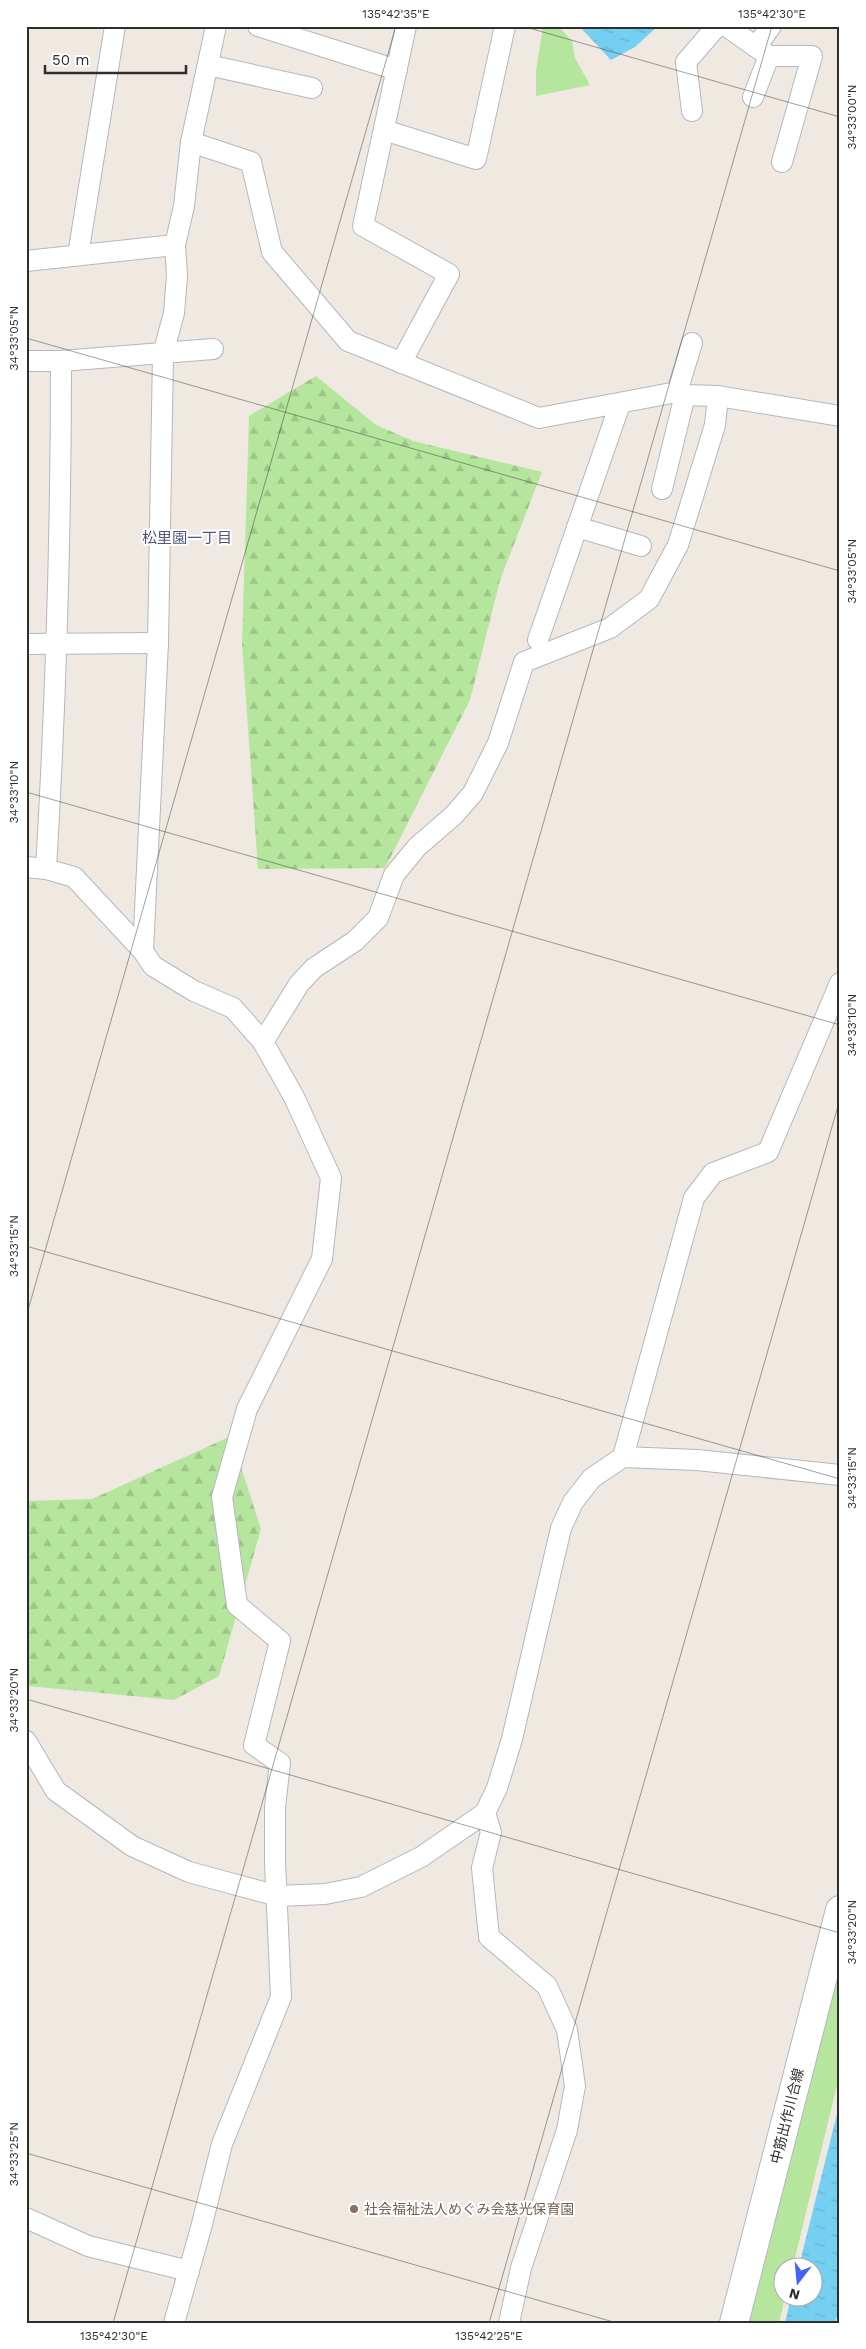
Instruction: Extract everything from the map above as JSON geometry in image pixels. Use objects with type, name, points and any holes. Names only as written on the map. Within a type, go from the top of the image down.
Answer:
[{"type":"main road","name":"中筋出作川合線","points":[[734,2323],[840,1910]]},
{"type":"street","points":[[78,255],[115,26]]},
{"type":"street","points":[[143,951],[158,643],[163,354],[174,314],[177,276],[175,245],[184,206],[191,142],[216,26]]},
{"type":"street","points":[[258,26],[397,70]]},
{"type":"street","points":[[401,363],[449,274],[363,226],[406,26]]},
{"type":"street","points":[[384,130],[476,159],[505,26]]},
{"type":"street","points":[[692,111],[686,62],[717,26]]},
{"type":"street","points":[[726,26],[762,52],[812,56],[782,162]]},
{"type":"street","points":[[753,97],[762,52],[771,26]]},
{"type":"street","points":[[208,65],[312,88]]},
{"type":"street","points":[[191,142],[251,162],[272,252],[348,341],[539,418],[681,393],[718,396],[840,416]]},
{"type":"street","points":[[26,261],[175,245]]},
{"type":"street","points":[[662,490],[692,342]]},
{"type":"street","points":[[26,361],[61,361],[213,350]]},
{"type":"street","points":[[61,361],[61,492],[56,644],[36,868],[74,877],[143,951],[153,966],[194,991],[233,1008],[263,1042],[294,1097],[331,1178],[322,1260],[247,1409],[222,1497],[237,1605],[280,1641],[254,1745],[280,1762],[276,1807],[275,1862],[281,1997],[222,2144],[174,2323]]},
{"type":"street","points":[[263,1042],[299,984],[314,968],[355,941],[378,918],[394,875],[417,847],[454,815],[473,793],[498,743],[524,662],[610,628],[649,600],[678,545],[710,442],[718,396]]},
{"type":"street","points":[[538,640],[620,404]]},
{"type":"street","points":[[577,528],[641,546]]},
{"type":"street","points":[[26,644],[158,643]]},
{"type":"street","points":[[26,1741],[56,1791],[132,1846],[189,1872],[278,1896],[325,1894],[361,1887],[421,1857],[485,1813],[497,1788],[512,1739],[561,1528],[572,1502],[592,1478],[622,1456],[694,1198],[713,1173],[768,1152],[840,983]]},
{"type":"street","points":[[622,1456],[697,1460],[840,1475]]},
{"type":"street","points":[[485,1813],[491,1832],[482,1868],[489,1938],[547,1986],[567,2030],[575,2086],[567,2130],[521,2268],[509,2323]]},
{"type":"street","points":[[26,2218],[88,2246],[189,2271]]},
{"type":"green space","points":[[543,26],[558,26],[572,41],[575,58],[590,85],[536,96],[536,71]]},
{"type":"green space","points":[[316,376],[376,425],[413,441],[542,472],[500,580],[470,700],[385,868],[258,869],[242,644],[249,416]]},
{"type":"green space","points":[[231,1436],[261,1529],[219,1676],[174,1700],[26,1685],[26,1501],[92,1499]]},
{"type":"green space","points":[[840,1933],[840,2073],[795,2256],[774,2256],[774,2306],[783,2306],[779,2323],[741,2323]]},
{"type":"water","points":[[579,26],[658,26],[635,47],[611,60]]},
{"type":"water","points":[[840,2102],[840,2305],[835,2323],[785,2323],[789,2306],[824,2306],[824,2256],[802,2256]]},
{"type":"place","name":"社会福祉法人めぐみ会慈光保育園","points":[[354,2209]]},
{"type":"district","name":"松里園一丁目","points":[[187,538]]}]
